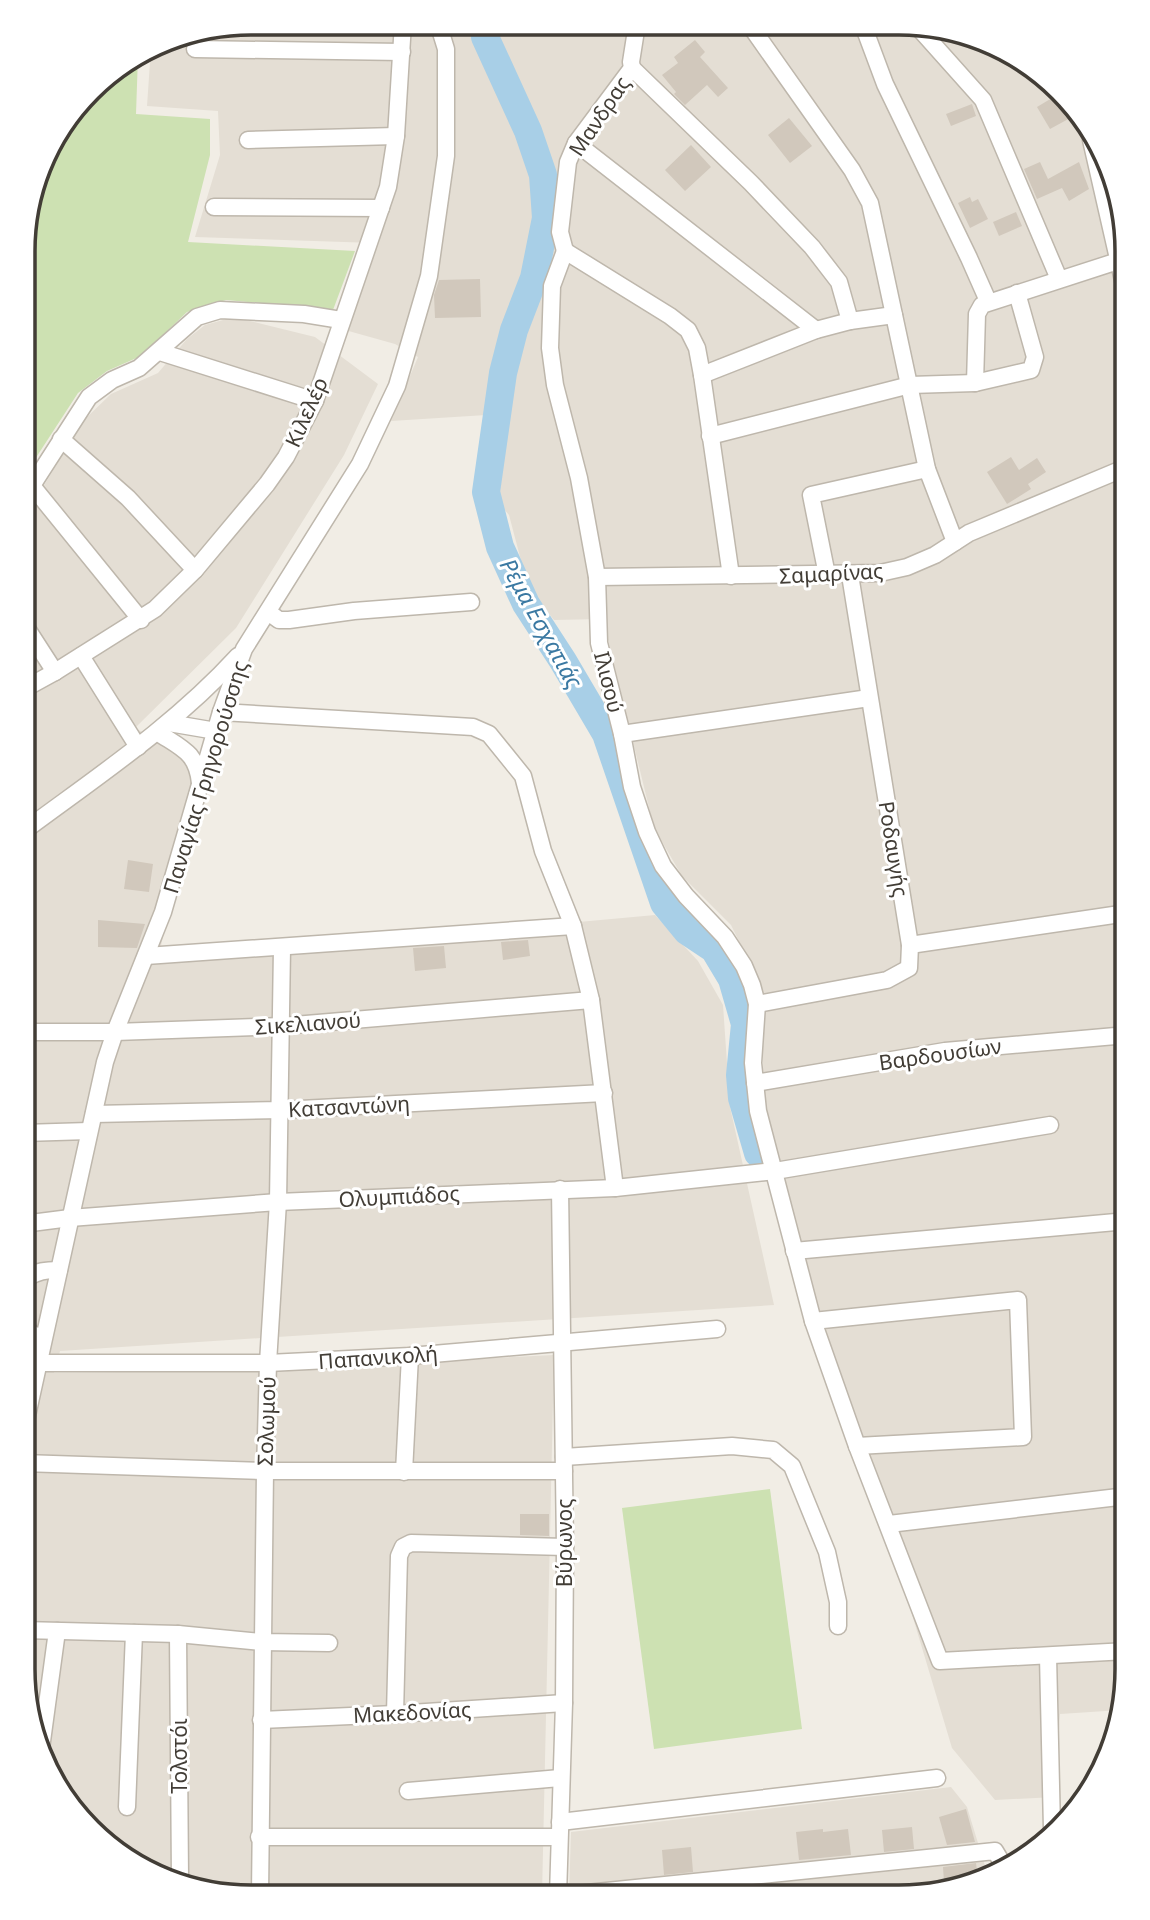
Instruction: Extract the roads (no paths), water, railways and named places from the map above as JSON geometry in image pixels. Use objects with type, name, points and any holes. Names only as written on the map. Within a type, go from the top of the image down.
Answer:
[{"type":"street","name":"Κιλελέρ","points":[[35,683],[141,620],[195,570],[267,484],[286,457],[315,401],[381,208],[392,166],[396,136],[403,35]]},
{"type":"street","name":"Παναγίας Γρηγορούσσης","points":[[35,1379],[105,1062],[163,912],[221,712],[244,649],[360,464],[397,386],[429,276],[446,156],[446,50],[442,35]]},
{"type":"street","name":"Μανδρας","points":[[565,251],[559,232],[568,162],[576,143],[632,68],[635,35]]},
{"type":"street","points":[[758,35],[852,170],[873,214],[928,470],[956,541]]},
{"type":"street","points":[[867,35],[886,84],[988,301]]},
{"type":"street","points":[[927,37],[983,100],[1059,279]]},
{"type":"street","points":[[195,49],[402,52]]},
{"type":"street","points":[[632,68],[751,183],[812,247],[839,282],[850,321]]},
{"type":"street","points":[[248,140],[396,136]]},
{"type":"street","points":[[576,143],[816,330]]},
{"type":"street","points":[[214,207],[381,208]]},
{"type":"street","points":[[565,251],[688,330],[697,348],[702,375],[732,576]]},
{"type":"street","name":"Ιλισού","points":[[565,251],[552,286],[550,348],[555,385],[579,478],[597,577],[599,643],[632,787],[647,832],[663,866],[686,896],[725,937],[744,966],[752,985],[757,1004],[753,1063],[758,1111],[813,1321],[857,1446],[940,1661],[1048,1656]]},
{"type":"street","points":[[975,383],[977,314],[982,304],[1115,262]]},
{"type":"street","points":[[709,436],[910,385],[975,383],[1031,370],[1035,357],[1017,293]]},
{"type":"street","points":[[35,483],[89,397],[113,380],[139,368],[197,317],[220,310],[304,314],[341,320]]},
{"type":"street","points":[[702,375],[816,330],[850,321],[894,315]]},
{"type":"street","points":[[160,352],[315,401]]},
{"type":"street","points":[[61,439],[128,498],[195,570]]},
{"type":"street","points":[[827,575],[811,495],[928,470]]},
{"type":"street","name":"Σαμαρίνας","points":[[597,577],[880,573],[907,567],[935,555],[968,533],[1115,472]]},
{"type":"street","points":[[35,500],[141,620]]},
{"type":"street","name":"Ροδαυγής","points":[[850,575],[910,945]]},
{"type":"street","points":[[268,612],[279,620],[289,620],[354,611],[471,602]]},
{"type":"street","points":[[35,641],[55,672]]},
{"type":"street","points":[[35,823],[163,728],[211,685],[244,649]]},
{"type":"street","points":[[81,656],[138,747]]},
{"type":"street","points":[[622,734],[869,698]]},
{"type":"street","points":[[221,712],[482,729],[499,745],[523,776],[543,851],[573,926],[591,1000],[615,1188]]},
{"type":"street","points":[[163,728],[216,731]]},
{"type":"street","points":[[163,728],[189,752],[198,768],[200,786]]},
{"type":"street","points":[[757,1004],[887,980],[909,968],[910,945],[1115,916]]},
{"type":"street","points":[[146,956],[573,926]]},
{"type":"street","name":"Σολωμού","points":[[260,1885],[265,1471],[281,1110],[282,948]]},
{"type":"street","name":"Σικελιανού","points":[[35,1032],[282,1026],[591,1000]]},
{"type":"street","name":"Βαρδουσίων","points":[[755,1083],[945,1051],[1115,1036]]},
{"type":"street","name":"Κατσαντώνη","points":[[94,1114],[281,1110],[604,1093]]},
{"type":"street","name":"Ολυμπιάδος","points":[[35,1222],[278,1202],[615,1188],[775,1171],[1050,1125]]},
{"type":"street","points":[[35,1133],[89,1131]]},
{"type":"street","name":"Βύρωνος","points":[[558,1885],[564,1703],[565,1547],[560,1189]]},
{"type":"street","points":[[794,1251],[1115,1222]]},
{"type":"street","points":[[35,1272],[59,1270]]},
{"type":"street","points":[[813,1321],[1018,1300],[1023,1437],[857,1446]]},
{"type":"street","name":"Παπανικολή","points":[[35,1352],[268,1363],[410,1356],[717,1329]]},
{"type":"street","points":[[35,1340],[41,1351]]},
{"type":"street","points":[[404,1472],[410,1356]]},
{"type":"street","points":[[35,1464],[404,1472],[564,1464],[732,1446],[774,1450],[792,1466],[827,1552],[838,1602],[838,1626]]},
{"type":"street","points":[[888,1524],[1115,1497]]},
{"type":"street","points":[[396,1714],[400,1556],[403,1547],[411,1543],[565,1547]]},
{"type":"street","points":[[35,1630],[178,1634],[261,1642],[329,1643]]},
{"type":"street","points":[[44,1730],[57,1631]]},
{"type":"street","points":[[127,1807],[134,1633]]},
{"type":"street","name":"Τολστόι","points":[[178,1634],[180,1873]]},
{"type":"street","points":[[1052,1820],[1048,1656],[1115,1652]]},
{"type":"street","name":"Μακεδονίας","points":[[261,1720],[564,1703]]},
{"type":"street","points":[[408,1791],[560,1778]]},
{"type":"street","points":[[260,1837],[559,1830],[937,1778]]},
{"type":"street","points":[[665,1885],[995,1851],[1000,1860]]},
{"type":"waterway","name":"Ρέμα Εσχατιάς","points":[[485,35],[528,131],[543,175],[546,218],[534,278],[514,330],[503,373],[486,492],[500,547],[526,604],[606,734],[664,903],[687,931],[714,949],[732,979],[745,1024],[740,1075],[742,1098],[758,1153]]}]
